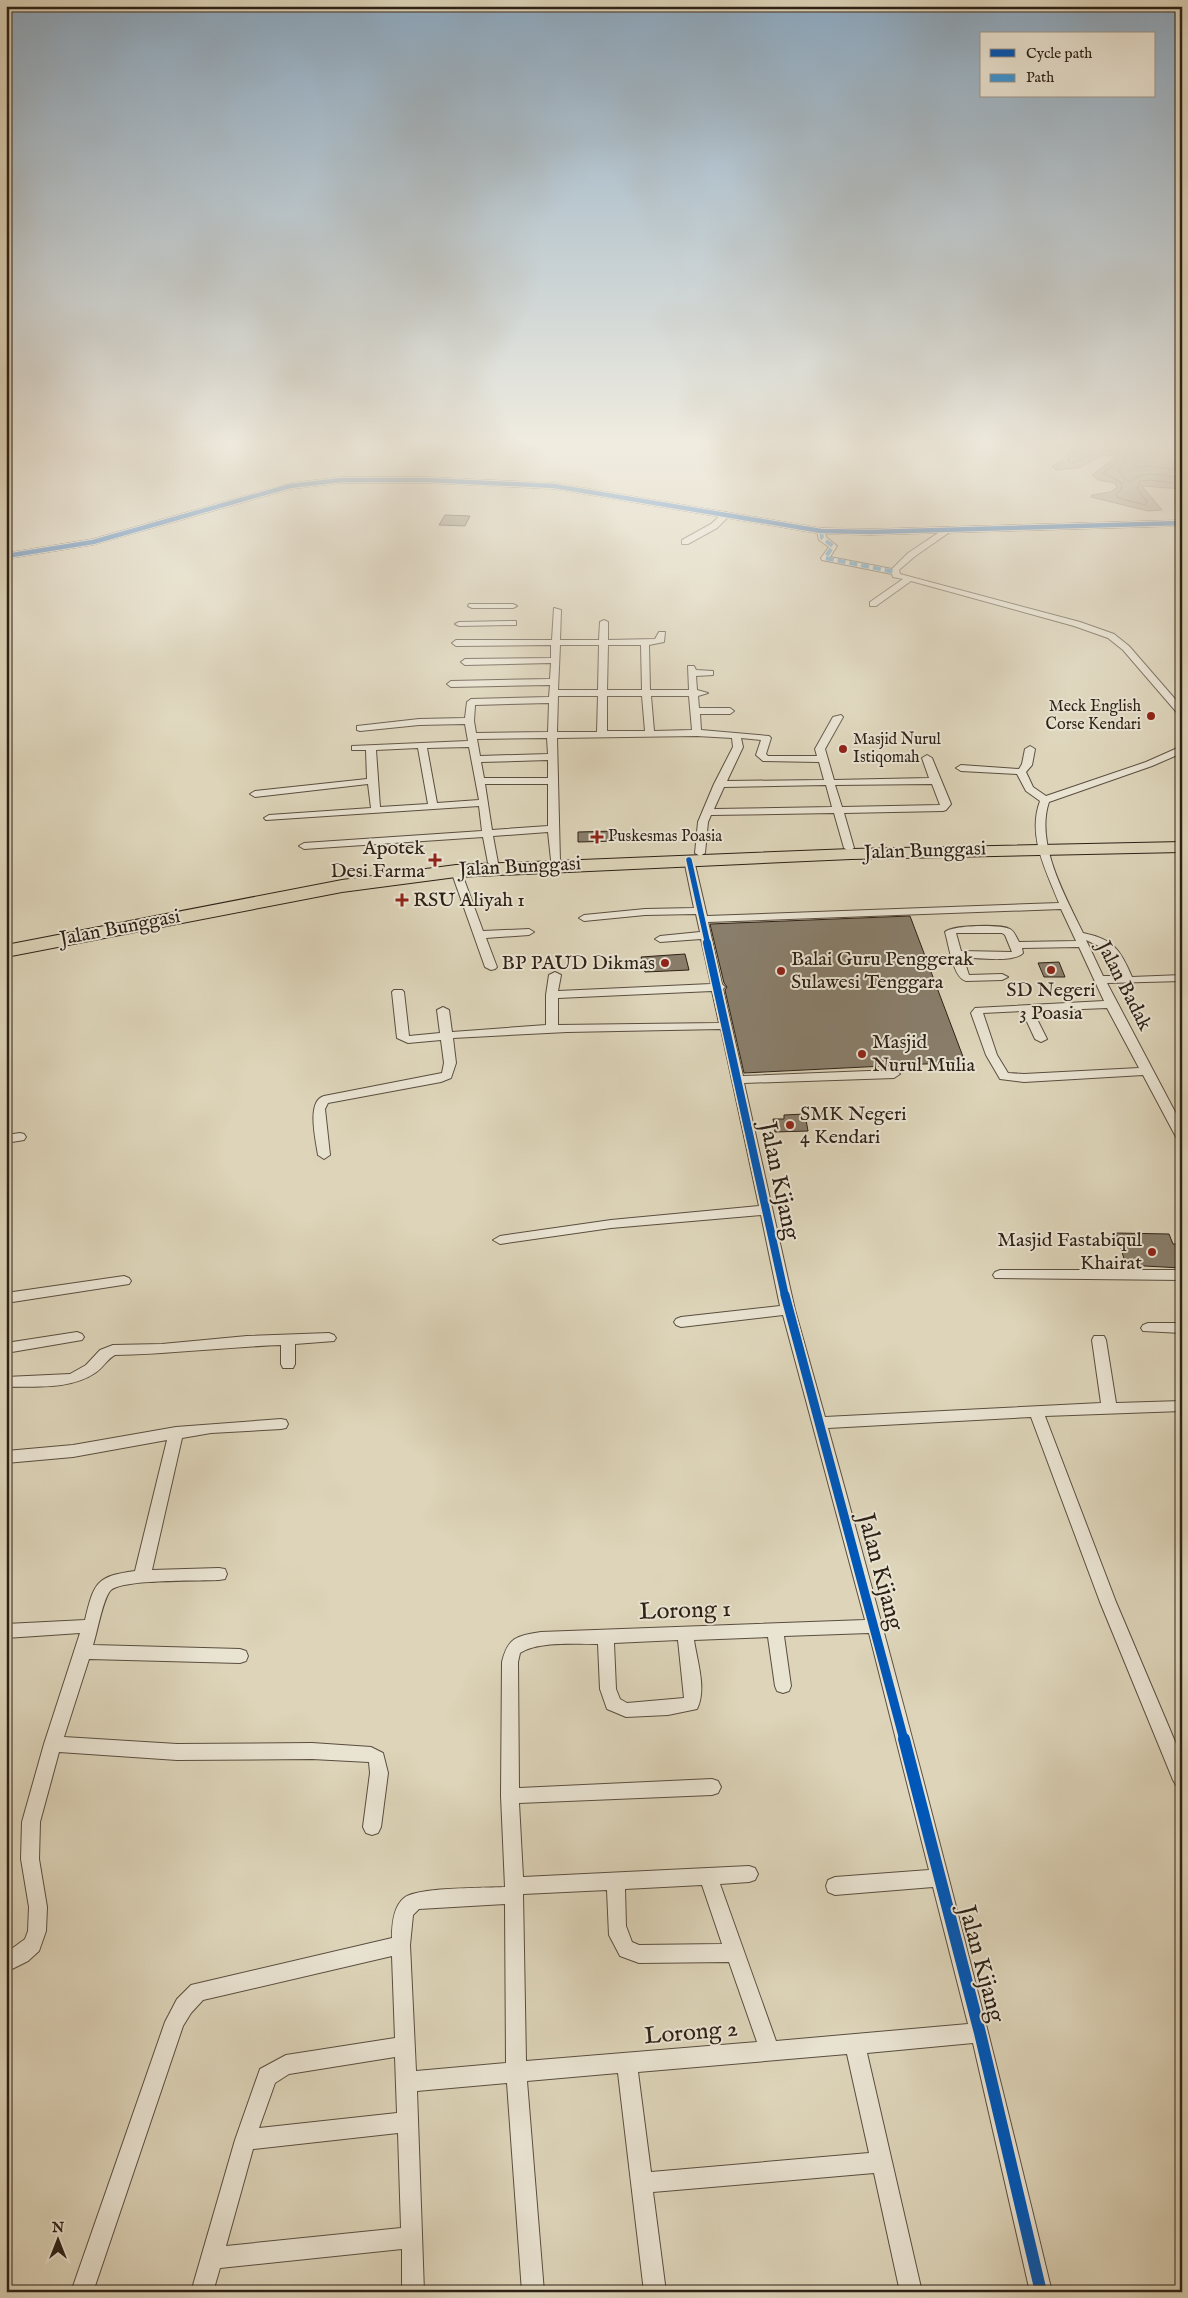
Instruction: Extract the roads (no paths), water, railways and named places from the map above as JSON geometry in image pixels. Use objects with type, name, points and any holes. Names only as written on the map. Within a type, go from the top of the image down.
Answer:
[{"type":"highway","points":[[1041,846],[1182,842]]},
{"type":"highway","points":[[1041,846],[1182,847]]},
{"type":"highway","name":"Jalan Bunggasi","points":[[694,857],[849,848],[1041,846]]},
{"type":"highway","name":"Jalan Bunggasi","points":[[316,887],[456,870],[591,861],[1041,846]]},
{"type":"highway","name":"Jalan Bunggasi","points":[[6,944],[410,870],[494,863],[556,860],[591,861]]},
{"type":"highway","name":"Jalan Bunggasi","points":[[6,951],[190,910]]},
{"type":"street","points":[[6,556],[36,551]]},
{"type":"street","points":[[829,551],[825,558],[895,572],[898,576],[1078,624],[1111,636],[1126,648],[1182,713]]},
{"type":"street","points":[[895,572],[902,562],[918,551]]},
{"type":"street","points":[[873,604],[909,579]]},
{"type":"street","points":[[472,606],[513,604],[512,642]]},
{"type":"street","points":[[556,860],[553,829],[552,735],[557,610]]},
{"type":"street","points":[[602,735],[604,622]]},
{"type":"street","points":[[458,624],[513,623]]},
{"type":"street","points":[[456,643],[645,642],[660,641],[662,634]]},
{"type":"street","points":[[645,642],[646,693],[650,734]]},
{"type":"street","points":[[465,662],[555,660]]},
{"type":"street","points":[[697,733],[691,670],[710,673]]},
{"type":"street","points":[[451,684],[554,682]]},
{"type":"street","points":[[494,863],[487,832],[481,781],[475,759],[469,721],[469,705],[473,701],[602,693],[704,693]]},
{"type":"street","points":[[695,711],[730,711]]},
{"type":"street","points":[[838,717],[821,746],[829,784],[849,848]]},
{"type":"street","points":[[360,728],[419,722],[469,721]]},
{"type":"street","points":[[356,748],[552,735],[697,733],[766,738],[761,756],[766,759],[823,759]]},
{"type":"street","name":"Jalan Kijang","points":[[736,735],[738,746],[707,812],[694,857],[701,915],[719,987],[765,1210],[788,1310],[875,1626],[980,2033],[1042,2292]]},
{"type":"street","points":[[422,745],[433,807]]},
{"type":"street","points":[[371,747],[372,781],[376,811]]},
{"type":"street","points":[[1021,772],[1032,792],[1045,800],[1066,790],[1149,763],[1182,748]]},
{"type":"street","points":[[1021,772],[1027,765],[1030,749]]},
{"type":"street","points":[[475,759],[552,757]]},
{"type":"street","points":[[707,812],[944,808],[946,804],[927,758]]},
{"type":"street","points":[[961,768],[1021,772]]},
{"type":"street","points":[[719,784],[829,784],[935,780]]},
{"type":"street","points":[[255,794],[372,781]]},
{"type":"street","points":[[481,781],[553,781]]},
{"type":"street","name":"Jalan Badak","points":[[1045,800],[1040,814],[1041,846],[1065,906],[1111,1004],[1146,1071],[1178,1122],[1182,1137]]},
{"type":"street","points":[[269,818],[484,803]]},
{"type":"street","points":[[304,846],[487,832],[553,829]]},
{"type":"street","points":[[456,870],[478,935],[492,967]]},
{"type":"street","points":[[584,918],[645,912],[701,915],[1065,906]]},
{"type":"street","points":[[957,954],[1015,955],[1018,952],[1015,945],[1010,934],[1004,930],[954,930],[950,932],[962,974],[966,978],[1002,978]]},
{"type":"street","points":[[478,935],[529,932]]},
{"type":"street","points":[[660,938],[706,935]]},
{"type":"street","points":[[1015,945],[1103,940],[1114,949],[1128,980]]},
{"type":"street","points":[[552,1028],[552,995],[555,975]]},
{"type":"street","points":[[1099,980],[1182,978]]},
{"type":"street","points":[[552,995],[719,987]]},
{"type":"street","points":[[398,992],[404,1040],[447,1034],[552,1028],[726,1026]]},
{"type":"street","points":[[1111,1004],[978,1012],[993,1056],[1004,1076],[1024,1078],[1146,1071]]},
{"type":"street","points":[[1026,1008],[1041,1039]]},
{"type":"street","points":[[324,1155],[319,1109],[322,1101],[444,1077],[448,1074],[450,1063],[443,1010]]},
{"type":"street","points":[[738,1080],[894,1074]]},
{"type":"street","points":[[6,1139],[20,1137]]},
{"type":"street","points":[[500,1240],[611,1224],[765,1210]]},
{"type":"street","points":[[1000,1275],[1182,1275]]},
{"type":"street","points":[[6,1298],[124,1281]]},
{"type":"street","points":[[681,1322],[788,1310]]},
{"type":"street","points":[[1148,1328],[1182,1328]]},
{"type":"street","points":[[6,1348],[77,1337]]},
{"type":"street","points":[[6,1382],[72,1379],[91,1368],[105,1354],[113,1350],[162,1349],[247,1341],[330,1338]]},
{"type":"street","points":[[288,1340],[288,1364]]},
{"type":"street","points":[[1098,1340],[1109,1407]]},
{"type":"street","points":[[818,1422],[1109,1407],[1182,1406]]},
{"type":"street","points":[[1036,1411],[1108,1602],[1182,1780]]},
{"type":"street","points":[[6,1457],[73,1451],[176,1432],[281,1424]]},
{"type":"street","points":[[142,1577],[176,1432]]},
{"type":"street","points":[[6,1963],[21,1955],[32,1945],[37,1931],[38,1907],[30,1859],[31,1822],[53,1744],[104,1587],[112,1582],[142,1577],[219,1574]]},
{"type":"street","points":[[6,1631],[91,1626]]},
{"type":"street","name":"Lorong 1","points":[[510,1796],[510,1662],[512,1649],[523,1642],[541,1639],[875,1626]]},
{"type":"street","points":[[775,1631],[783,1686]]},
{"type":"street","points":[[606,1637],[610,1699],[613,1704],[626,1710],[668,1708],[691,1704],[693,1694],[685,1634]]},
{"type":"street","points":[[84,1652],[240,1656]]},
{"type":"street","points":[[53,1744],[177,1752],[312,1751],[371,1755],[376,1758],[379,1773],[372,1827]]},
{"type":"street","points":[[533,2292],[516,2071],[514,1891],[510,1796],[712,1787]]},
{"type":"street","points":[[413,2292],[408,2082],[401,1945],[405,1910],[409,1904],[416,1901],[616,1882],[749,1874]]},
{"type":"street","points":[[708,1876],[770,2050]]},
{"type":"street","points":[[835,1886],[939,1878]]},
{"type":"street","points":[[616,1882],[618,1934],[624,1947],[629,1951],[639,1954],[734,1953]]},
{"type":"street","points":[[82,2292],[175,2022],[190,1998],[198,1992],[401,1945]]},
{"type":"street","name":"Lorong 2","points":[[408,2082],[516,2071],[627,2064],[980,2033]]},
{"type":"street","points":[[855,2045],[911,2292]]},
{"type":"street","points":[[202,2292],[210,2258],[245,2140],[267,2076],[278,2069],[300,2063],[406,2046]]},
{"type":"street","points":[[627,2064],[656,2292]]},
{"type":"street","points":[[245,2140],[409,2122]]},
{"type":"street","points":[[642,2183],[883,2162]]},
{"type":"street","points":[[210,2258],[412,2237]]},
{"type":"place","name":"Meck English Corse Kendari","points":[[1151,716]]},
{"type":"place","name":"Masjid Nurul Istiqomah","points":[[843,749]]},
{"type":"place","name":"Puskesmas Poasia","points":[[597,837]]},
{"type":"place","name":"Apotek Desi Farma","points":[[435,860]]},
{"type":"place","name":"RSU Aliyah 1","points":[[402,900]]},
{"type":"place","name":"BP PAUD Dikmas","points":[[665,963]]},
{"type":"place","name":"SD Negeri 3 Poasia","points":[[1051,970]]},
{"type":"place","name":"Balai Guru Penggerak Sulawesi Tenggara","points":[[781,971]]},
{"type":"place","name":"Masjid Nurul Mulia","points":[[862,1054]]},
{"type":"place","name":"SMK Negeri 4 Kendari","points":[[790,1125]]},
{"type":"place","name":"Masjid Fastabiqul Khairat","points":[[1152,1252]]}]
